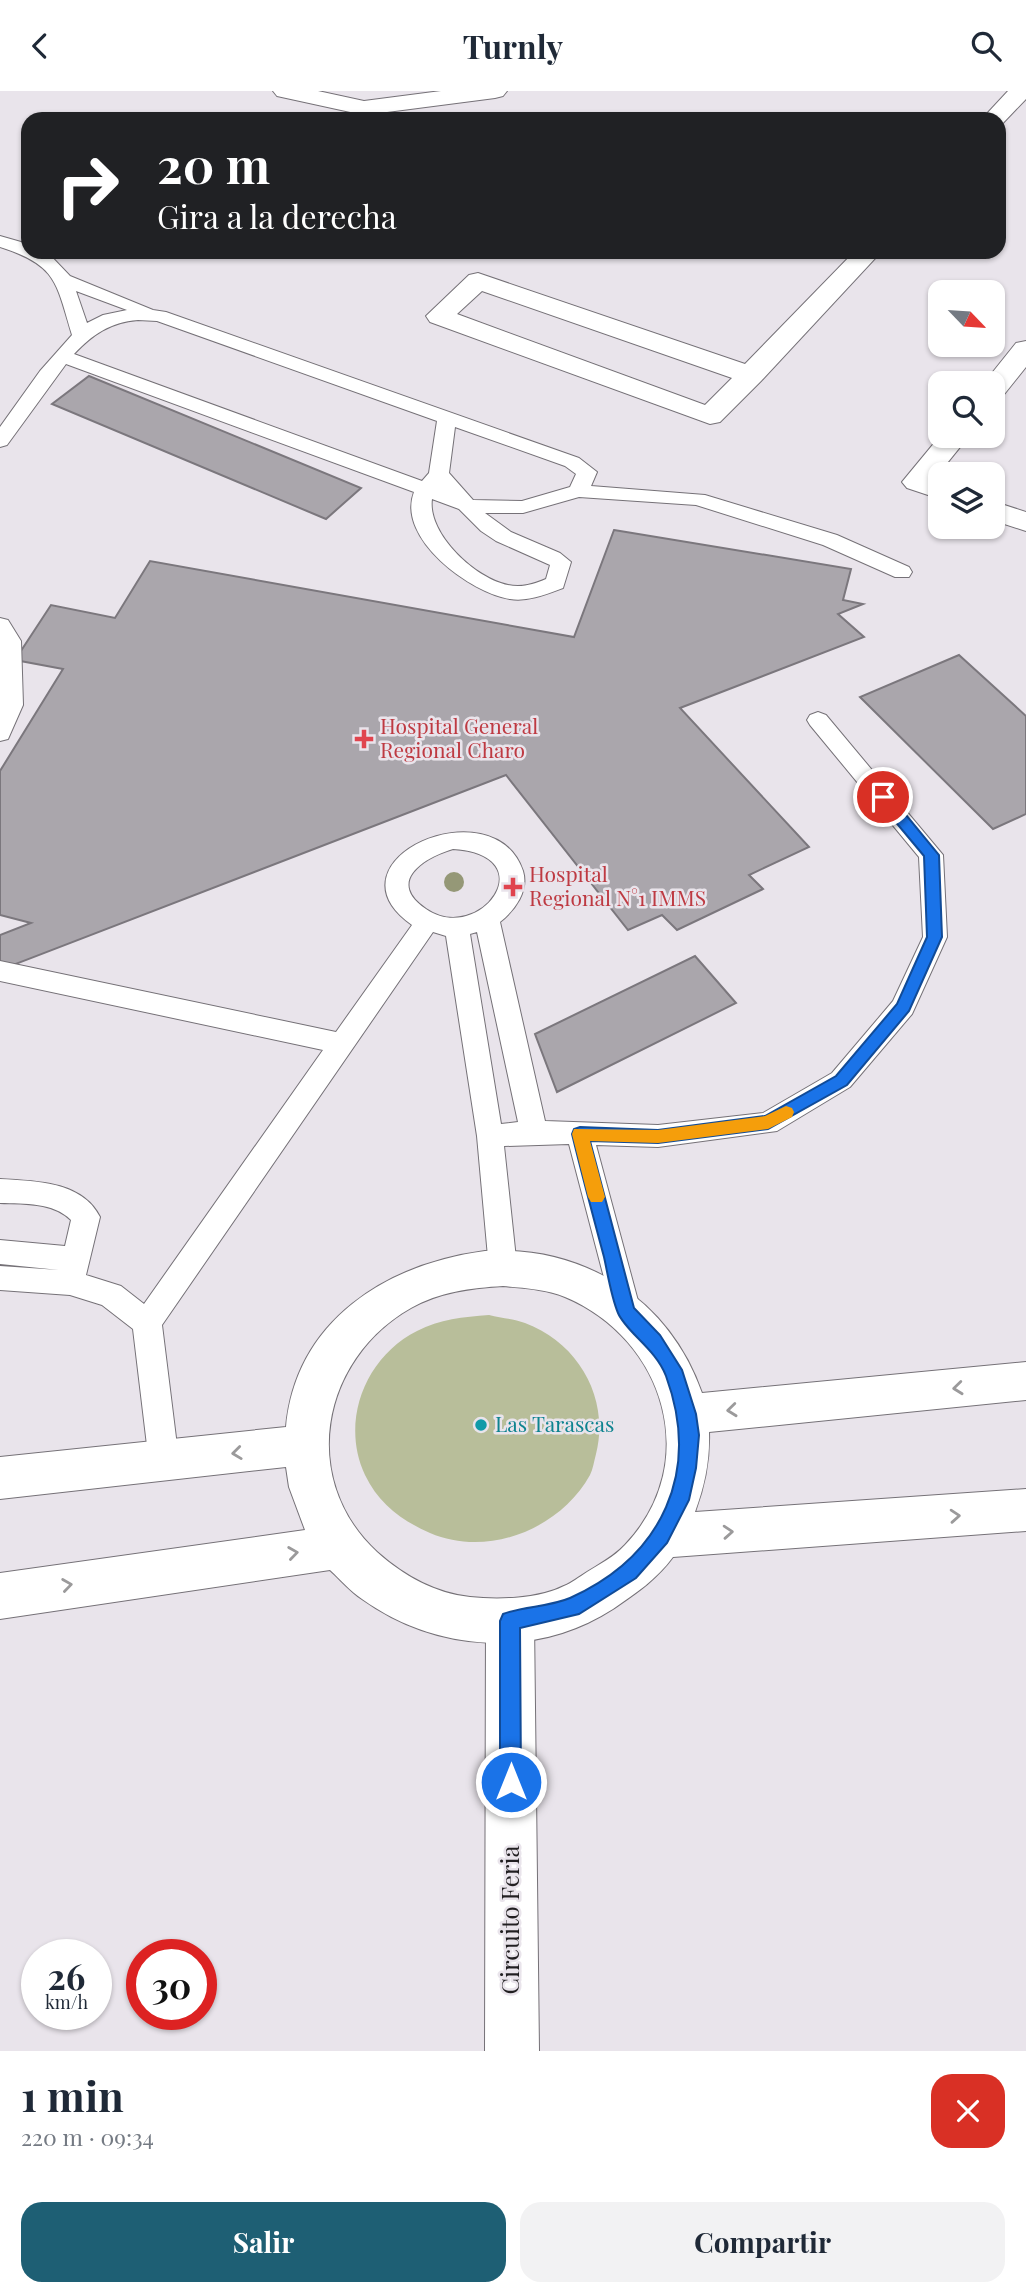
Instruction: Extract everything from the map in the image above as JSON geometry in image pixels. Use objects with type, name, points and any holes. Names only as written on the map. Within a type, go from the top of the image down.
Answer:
[{"type":"street","points":[[285,91],[363,108],[495,91]]},
{"type":"street","points":[[1001,112],[1021,91]]},
{"type":"street","points":[[751,375],[478,281],[439,316],[710,416],[751,375],[861,259]]},
{"type":"street","points":[[1005,375],[1026,349]]},
{"type":"street","points":[[934,462],[945,448]]},
{"type":"street","points":[[928,469],[917,482],[928,486]]},
{"type":"street","points":[[1005,514],[1026,522]]},
{"type":"street","points":[[472,1269],[535,1270],[566,1278],[594,1290],[626,1312],[654,1341],[673,1370],[687,1414],[690,1435],[687,1468],[679,1500],[660,1537],[629,1572],[572,1607],[510,1621],[471,1620],[433,1612],[393,1594],[359,1569],[340,1547],[318,1511],[309,1480],[304,1445],[316,1388],[329,1359],[347,1335],[369,1314],[403,1291],[442,1275],[472,1269]]},
{"type":"street","points":[[687,1414],[1026,1381]]},
{"type":"street","points":[[0,1478],[304,1445]]},
{"type":"street","points":[[660,1537],[1026,1510]]},
{"type":"street","points":[[0,1596],[340,1547]]},
{"type":"street","name":"Circuito Feria","points":[[510,1621],[512,2051]]},
{"type":"lane","points":[[0,241],[21,248]]},
{"type":"lane","points":[[44,259],[64,280],[572,462],[587,473],[578,491]]},
{"type":"lane","points":[[64,280],[82,338]]},
{"type":"lane","points":[[0,441],[62,356],[99,323],[132,314],[160,316]]},
{"type":"lane","points":[[62,356],[470,506],[523,507],[578,491],[698,499],[830,540],[902,572]]},
{"type":"lane","points":[[439,474],[470,506],[477,518],[499,534],[543,551],[561,562],[556,583],[529,593],[506,592],[468,576],[426,531],[421,507],[424,491],[439,474],[447,418]]},
{"type":"lane","points":[[0,625],[10,641],[12,705],[0,733]]},
{"type":"lane","points":[[489,1136],[534,1132],[658,1136],[768,1123],[841,1080],[904,1007],[935,937],[931,855],[818,720]]},
{"type":"lane","points":[[471,841],[488,847],[502,856],[510,869],[513,882],[510,897],[501,909],[487,919],[457,927],[427,922],[411,914],[401,902],[396,888],[397,874],[405,861],[418,850],[434,843],[471,841]]},
{"type":"lane","points":[[487,919],[534,1132]]},
{"type":"lane","points":[[164,1462],[147,1323],[427,922]]},
{"type":"lane","points":[[457,927],[489,1136],[503,1268]]},
{"type":"lane","points":[[0,971],[343,1044]]},
{"type":"lane","points":[[580,1134],[626,1312]]},
{"type":"lane","points":[[0,1191],[51,1195],[77,1205],[86,1217],[73,1271]]},
{"type":"lane","points":[[0,1252],[73,1271],[111,1295],[147,1323]]},
{"type":"lane","points":[[0,1278],[73,1271]]},
{"type":"green space","points":[[489,1315],[521,1322],[544,1332],[561,1344],[575,1359],[594,1394],[599,1433],[596,1454],[590,1475],[577,1494],[541,1524],[498,1540],[452,1540],[410,1523],[384,1503],[377,1494],[365,1475],[358,1455],[355,1434],[357,1413],[371,1374],[383,1357],[399,1342],[417,1331],[443,1321]]},
{"type":"building","points":[[89,376],[361,488],[326,519],[52,404]]},
{"type":"building","name":"Hospital General Regional Charo","points":[[614,530],[851,569],[843,600],[863,604],[838,614],[864,637],[680,708],[809,847],[749,875],[763,889],[677,930],[662,915],[628,930],[506,775],[0,970],[0,935],[31,923],[0,915],[0,771],[63,669],[15,660],[51,605],[115,618],[150,561],[574,637]]},
{"type":"building","points":[[959,655],[1026,716],[1026,814],[993,829],[860,697]]},
{"type":"building","points":[[695,956],[736,1003],[557,1092],[535,1034]]},
{"type":"slow traffic","points":[[597,1197],[580,1134],[658,1136],[768,1123],[786,1112]]},
{"type":"place","name":"Hospital General Regional Charo","points":[[364,739]]},
{"type":"place","name":"Hospital Regional N°1 IMMS","points":[[513,887]]},
{"type":"place","name":"Las Tarascas","points":[[481,1425]]},
{"type":"route","points":[[511,1782],[510,1621],[572,1607],[629,1572],[660,1537],[679,1500],[687,1468],[690,1435],[687,1414],[673,1370],[654,1341],[626,1312],[580,1134],[658,1136],[768,1123],[841,1080],[904,1007],[935,937],[931,855],[883,797]]}]
